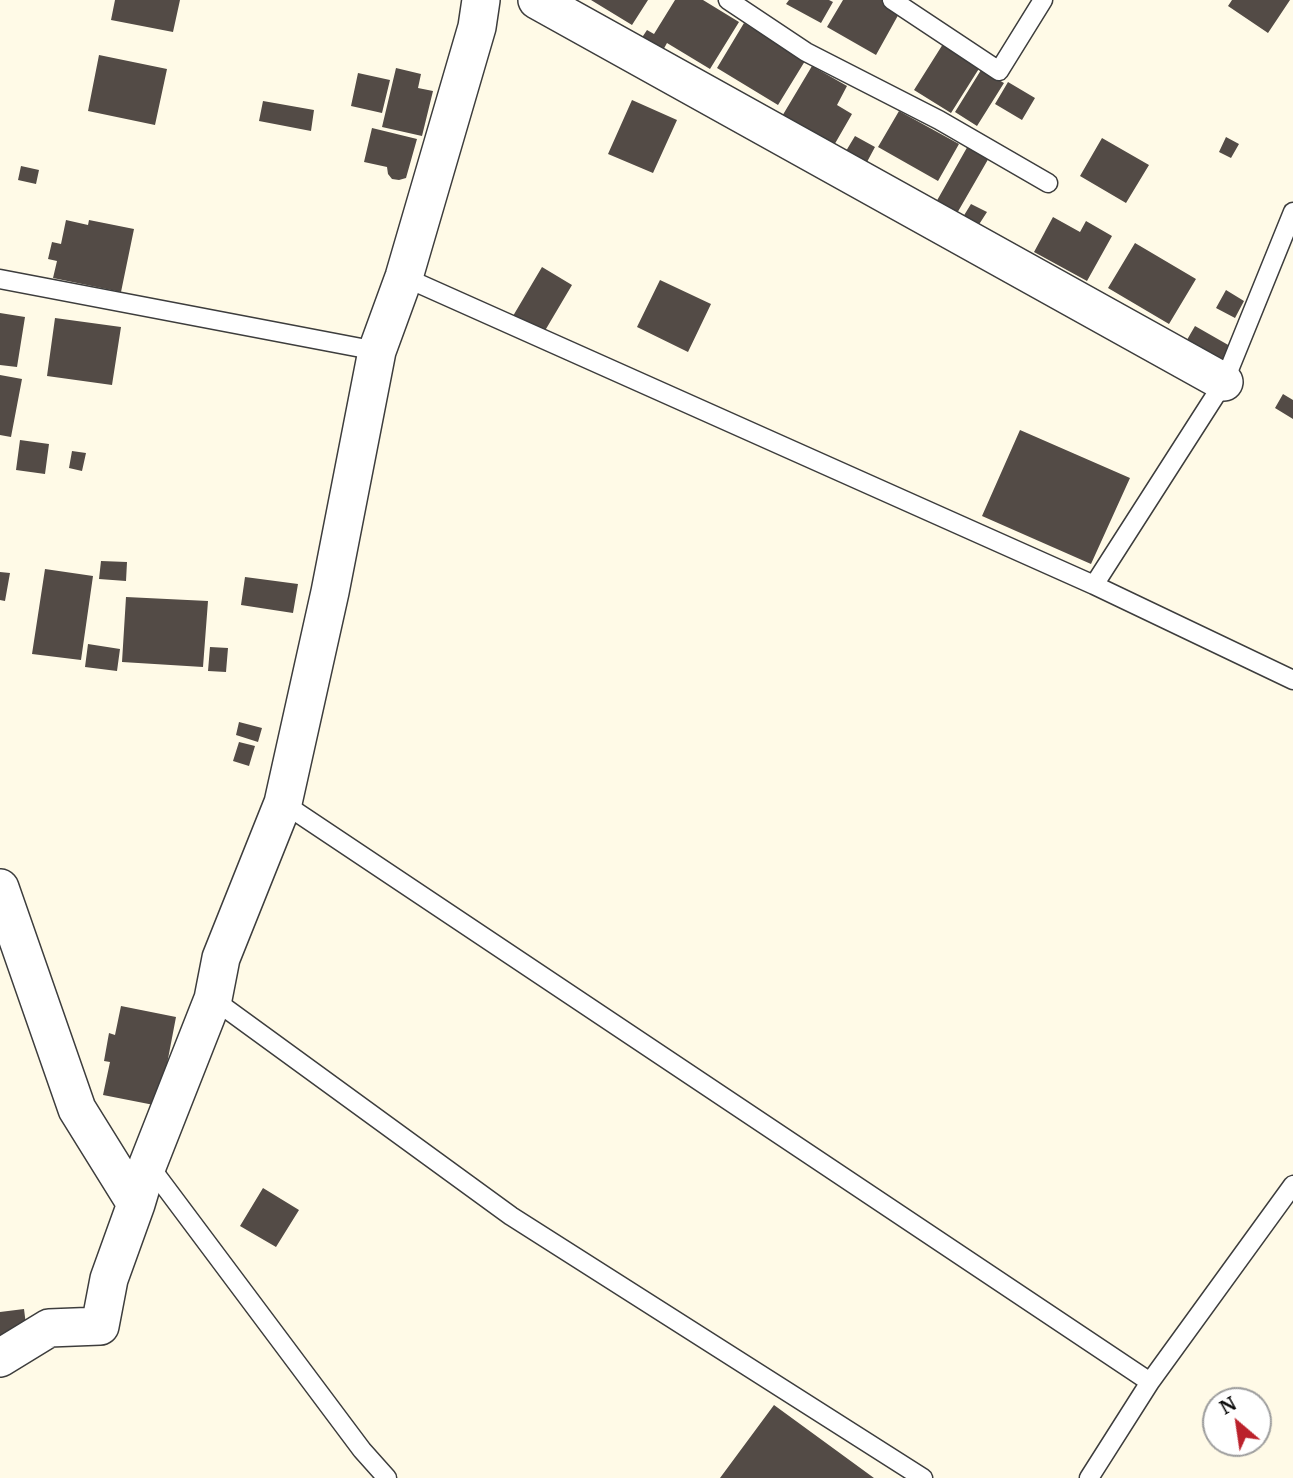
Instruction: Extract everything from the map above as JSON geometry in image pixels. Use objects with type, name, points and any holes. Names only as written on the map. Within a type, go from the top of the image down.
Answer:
[{"type":"street","points":[[0,1358],[49,1328],[100,1326],[109,1279],[148,1164],[213,999],[221,958],[283,803],[330,592],[377,351],[404,277],[477,27],[481,0]]},
{"type":"street","points":[[537,0],[1224,382]]},
{"type":"street","points":[[0,888],[76,1109],[136,1204]]},
{"type":"lane","points":[[728,0],[806,52],[939,120],[1048,183]]},
{"type":"lane","points":[[892,0],[999,71],[1042,0]]},
{"type":"lane","points":[[1094,585],[1224,382],[1293,212]]},
{"type":"lane","points":[[404,277],[1094,585],[1293,680]]},
{"type":"lane","points":[[0,279],[377,351]]},
{"type":"lane","points":[[283,803],[1150,1382]]},
{"type":"lane","points":[[213,999],[511,1216],[923,1478]]},
{"type":"lane","points":[[148,1164],[362,1450],[387,1478]]},
{"type":"lane","points":[[1089,1478],[1150,1382],[1293,1185]]},
{"type":"building","points":[[115,0],[180,0],[173,32],[111,20]]},
{"type":"building","points":[[591,0],[648,0],[632,25]]},
{"type":"building","points":[[675,0],[703,0],[739,22],[710,69],[667,43],[662,52],[641,39],[647,30],[654,34]]},
{"type":"building","points":[[789,0],[833,2],[821,23],[786,4]]},
{"type":"building","points":[[843,0],[883,0],[901,10],[876,55],[827,27]]},
{"type":"building","points":[[1232,0],[1290,0],[1268,33],[1228,6]]},
{"type":"building","points":[[744,23],[805,61],[778,105],[717,68]]},
{"type":"building","points":[[943,44],[980,67],[951,113],[914,90]]},
{"type":"building","points":[[99,55],[167,69],[155,125],[88,111]]},
{"type":"building","points":[[812,66],[847,86],[837,105],[852,114],[833,147],[781,118]]},
{"type":"building","points":[[396,68],[421,74],[418,88],[433,91],[422,136],[382,127]]},
{"type":"building","points":[[981,70],[1004,83],[977,126],[955,112]]},
{"type":"building","points":[[358,73],[390,80],[382,113],[351,106]]},
{"type":"building","points":[[1008,82],[1035,98],[1022,120],[995,104]]},
{"type":"building","points":[[632,100],[677,120],[653,173],[608,154]]},
{"type":"building","points":[[263,101],[314,110],[311,131],[259,121]]},
{"type":"building","points":[[899,111],[959,144],[938,181],[878,147]]},
{"type":"building","points":[[372,128],[417,139],[406,178],[392,179],[387,167],[364,162]]},
{"type":"building","points":[[855,136],[875,147],[867,162],[846,151]]},
{"type":"building","points":[[1226,137],[1239,144],[1231,158],[1219,152]]},
{"type":"building","points":[[1102,138],[1149,165],[1126,203],[1080,176]]},
{"type":"building","points":[[969,144],[990,156],[956,215],[935,204]]},
{"type":"building","points":[[21,166],[39,170],[36,184],[18,180]]},
{"type":"building","points":[[971,204],[987,212],[978,226],[963,217]]},
{"type":"building","points":[[1053,217],[1080,232],[1086,221],[1112,236],[1087,281],[1034,252]]},
{"type":"building","points":[[66,220],[88,225],[89,220],[134,229],[121,292],[53,278],[57,261],[48,259],[52,242],[61,244]]},
{"type":"building","points":[[1135,243],[1196,279],[1169,324],[1108,288]]},
{"type":"building","points":[[542,267],[572,285],[543,334],[513,316]]},
{"type":"building","points":[[660,280],[711,304],[688,352],[637,327]]},
{"type":"building","points":[[1226,290],[1244,301],[1235,318],[1216,308]]},
{"type":"building","points":[[0,313],[25,317],[17,367],[0,365]]},
{"type":"building","points":[[55,318],[121,327],[112,385],[47,376]]},
{"type":"building","points":[[1195,326],[1230,346],[1219,365],[1184,345]]},
{"type":"building","points":[[0,375],[22,379],[11,437],[0,435]]},
{"type":"building","points":[[1283,394],[1293,400],[1293,419],[1275,408]]},
{"type":"building","points":[[1020,430],[1130,478],[1091,564],[982,516]]},
{"type":"building","points":[[20,440],[49,444],[45,474],[16,470]]},
{"type":"building","points":[[72,451],[86,453],[82,471],[69,468]]},
{"type":"building","points":[[101,561],[127,562],[126,581],[99,579]]},
{"type":"building","points":[[45,569],[93,576],[81,660],[32,654]]},
{"type":"building","points":[[0,572],[10,573],[5,601],[0,600]]},
{"type":"building","points":[[245,577],[298,584],[293,613],[241,605]]},
{"type":"building","points":[[126,597],[208,601],[203,667],[122,662]]},
{"type":"building","points":[[88,644],[120,649],[117,671],[85,667]]},
{"type":"building","points":[[210,647],[228,648],[226,672],[208,671]]},
{"type":"building","points":[[239,722],[262,728],[258,742],[236,735]]},
{"type":"building","points":[[239,742],[255,746],[249,766],[233,761]]},
{"type":"building","points":[[121,1006],[176,1017],[159,1106],[103,1095],[110,1062],[104,1061],[109,1033],[115,1035]]},
{"type":"building","points":[[263,1188],[299,1210],[276,1247],[240,1226]]},
{"type":"building","points":[[24,1309],[27,1333],[0,1336],[0,1312]]},
{"type":"building","points":[[774,1405],[874,1478],[720,1478]]}]
